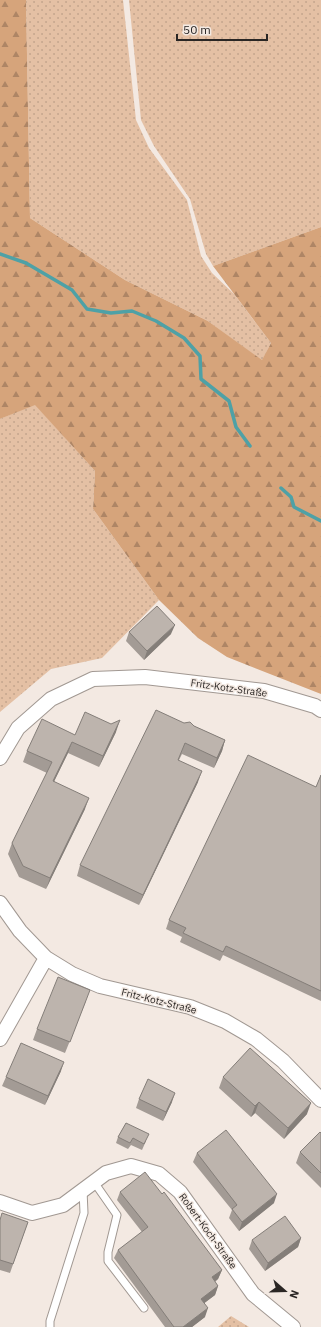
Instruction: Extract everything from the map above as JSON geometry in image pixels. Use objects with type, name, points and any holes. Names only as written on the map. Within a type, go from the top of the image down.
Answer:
[{"type":"street","name":"Fritz-Kotz-Straße","points":[[0,758],[18,728],[50,699],[93,679],[145,676],[264,691],[315,706],[321,710]]},
{"type":"street","name":"Fritz-Kotz-Straße","points":[[0,903],[20,931],[46,958],[72,974],[100,986],[190,1007],[225,1021],[256,1039],[283,1061],[321,1100]]},
{"type":"street","points":[[0,1038],[46,958]]},
{"type":"street","name":"Robert-Koch-Straße","points":[[0,1202],[32,1213],[63,1205],[106,1173],[131,1166],[159,1174],[180,1192],[253,1294],[293,1327]]},
{"type":"lane","points":[[94,1182],[117,1215],[108,1252],[108,1260],[144,1308]]},
{"type":"lane","points":[[50,1327],[50,1321],[84,1213],[83,1190]]},
{"type":"shaded area","points":[[26,0],[123,0],[136,120],[149,148],[187,200],[201,256],[212,273],[234,294],[271,343],[262,361],[208,321],[125,280],[30,218]]},
{"type":"shaded area","points":[[129,0],[321,0],[321,227],[213,266],[206,254],[190,199],[154,146],[141,120]]},
{"type":"shaded area","points":[[35,404],[95,471],[93,509],[159,600],[102,658],[51,669],[0,712],[0,419]]},
{"type":"shaded area","points":[[231,1316],[249,1327],[218,1327]]},
{"type":"green space","points":[[0,0],[26,0],[30,218],[125,280],[208,321],[262,360],[271,343],[213,266],[321,227],[321,694],[227,657],[198,638],[159,600],[93,509],[95,471],[35,405],[0,419]]},
{"type":"building","points":[[157,606],[175,625],[147,651],[129,632]]},
{"type":"building","points":[[156,710],[184,723],[190,722],[194,726],[225,740],[217,758],[185,743],[178,760],[202,771],[143,895],[80,865]]},
{"type":"building","points":[[85,712],[111,724],[120,720],[103,756],[72,742],[53,781],[89,798],[50,878],[23,866],[12,843],[52,762],[27,751],[42,719],[75,735]]},
{"type":"building","points":[[248,755],[316,787],[321,775],[321,991],[226,946],[223,952],[183,933],[186,928],[169,920]]},
{"type":"building","points":[[58,977],[90,990],[70,1042],[37,1029]]},
{"type":"building","points":[[21,1043],[64,1062],[48,1096],[6,1077]]},
{"type":"building","points":[[250,1048],[311,1103],[288,1128],[259,1102],[255,1106],[223,1077]]},
{"type":"building","points":[[148,1079],[175,1093],[166,1112],[139,1099]]},
{"type":"building","points":[[126,1123],[149,1134],[144,1144],[133,1138],[130,1143],[118,1137]]},
{"type":"building","points":[[226,1130],[277,1194],[242,1222],[232,1209],[237,1205],[197,1153]]},
{"type":"building","points":[[320,1132],[321,1133],[321,1173],[300,1152]]},
{"type":"building","points":[[145,1172],[162,1194],[164,1192],[222,1270],[212,1277],[218,1286],[201,1299],[208,1308],[183,1327],[174,1327],[118,1250],[148,1227],[120,1192]]},
{"type":"building","points":[[2,1213],[28,1222],[13,1264],[0,1260],[0,1220]]},
{"type":"building","points":[[285,1216],[301,1238],[268,1263],[252,1240]]},
{"type":"waterway","points":[[0,254],[26,263],[72,290],[87,309],[111,313],[132,311],[156,321],[184,338],[200,356],[201,379],[229,401],[236,427],[250,446]]},
{"type":"waterway","points":[[281,488],[291,497],[294,507],[321,521]]}]
